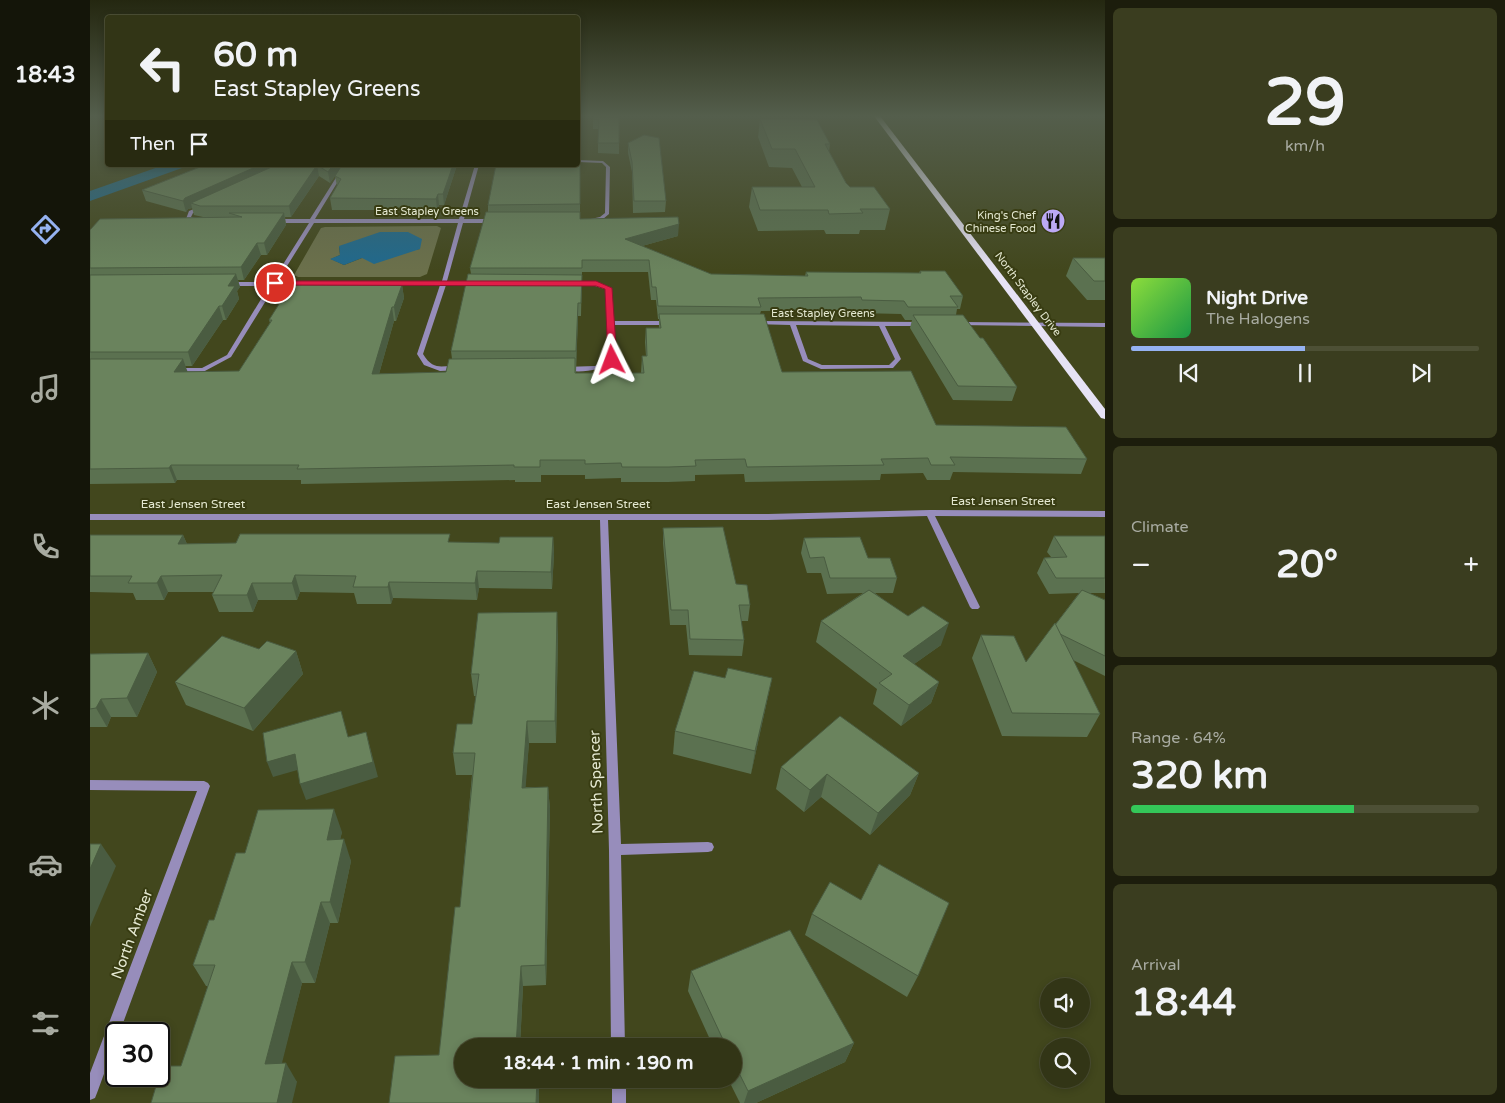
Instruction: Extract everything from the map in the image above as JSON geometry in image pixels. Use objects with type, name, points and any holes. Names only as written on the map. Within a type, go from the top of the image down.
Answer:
[{"type":"main road","name":"North Stapley Drive","points":[[916,167],[1105,416]]},
{"type":"street","points":[[165,370],[203,370],[229,356],[344,167]]},
{"type":"street","points":[[470,369],[440,369],[426,364],[420,354],[444,283],[476,167]]},
{"type":"street","points":[[586,220],[601,218],[607,214],[608,167]]},
{"type":"street","points":[[208,204],[191,212],[188,218],[199,222],[209,221]]},
{"type":"street","name":"East Stapley Greens","points":[[265,221],[499,220]]},
{"type":"street","points":[[216,284],[482,284]]},
{"type":"street","points":[[558,284],[596,284],[608,288],[612,360],[606,366],[597,369],[558,369]]},
{"type":"street","points":[[610,323],[676,323]]},
{"type":"street","name":"East Stapley Greens","points":[[744,323],[928,324]]},
{"type":"street","points":[[792,324],[805,360],[821,367],[891,367],[898,359],[881,324]]},
{"type":"street","points":[[948,324],[1105,325]]},
{"type":"street","points":[[930,513],[975,607]]},
{"type":"street","name":"East Jensen Street","points":[[90,517],[768,517],[930,513],[1105,514]]},
{"type":"street","name":"North Spencer","points":[[604,517],[615,850],[618,1038]]},
{"type":"street","name":"North Amber","points":[[90,785],[204,786],[90,1093]]},
{"type":"street","points":[[615,850],[708,847]]},
{"type":"street","points":[[619,1088],[619,1103]]},
{"type":"green space","points":[[437,226],[441,228],[427,274],[420,277],[298,277],[294,275],[321,228]],"holes":[[[339,247],[420,249],[362,258],[344,265],[331,259],[340,255]]]},
{"type":"water","points":[[380,232],[408,232],[422,239],[420,249],[374,264],[362,258],[344,265],[330,259],[340,255],[339,246]]},
{"type":"building","points":[[199,167],[254,167],[185,198],[183,201],[142,190]]},
{"type":"building","points":[[270,167],[315,167],[289,206],[200,206],[191,203]]},
{"type":"building","points":[[321,167],[331,167],[328,172]]},
{"type":"building","points":[[340,167],[452,167],[443,194],[438,194],[436,199],[330,198],[341,179],[335,176]]},
{"type":"building","points":[[496,167],[580,167],[580,204],[488,205]]},
{"type":"building","points":[[632,167],[662,167],[666,201],[634,201]]},
{"type":"building","points":[[805,167],[838,167],[850,187],[874,187],[890,209],[860,209],[863,213],[829,214],[828,210],[760,210],[752,187],[815,187]]},
{"type":"building","points":[[486,212],[580,212],[580,219],[678,217],[679,224],[625,239],[711,274],[808,276],[806,272],[921,273],[920,271],[945,271],[963,296],[950,296],[958,307],[908,307],[904,301],[862,300],[861,297],[758,298],[761,307],[658,306],[656,287],[652,287],[649,260],[582,260],[582,268],[470,268]]},
{"type":"building","points":[[229,213],[284,213],[264,243],[257,243],[241,267],[90,268],[90,230],[100,219],[242,217]]},
{"type":"building","points":[[1073,258],[1105,258],[1105,281],[1094,281]]},
{"type":"building","points":[[236,274],[228,286],[235,286],[188,352],[90,352],[90,275]]},
{"type":"building","points":[[468,274],[582,275],[581,303],[578,303],[576,351],[451,351]]},
{"type":"building","points":[[291,285],[402,285],[394,307],[392,307],[372,374],[446,372],[449,359],[575,358],[575,373],[644,373],[642,356],[647,356],[646,328],[661,328],[659,314],[764,314],[782,372],[911,371],[936,425],[1066,427],[1087,459],[950,457],[955,465],[931,465],[928,458],[881,459],[884,465],[747,467],[745,459],[695,460],[696,466],[669,467],[622,467],[621,463],[585,464],[585,460],[540,460],[540,467],[514,467],[514,465],[297,469],[299,465],[171,465],[169,468],[90,469],[90,359],[183,359],[174,372],[239,371],[272,320],[269,320]]},
{"type":"building","points":[[913,315],[963,315],[980,338],[983,338],[1017,387],[958,386]]},
{"type":"building","points":[[723,527],[736,584],[747,585],[750,605],[739,605],[744,640],[690,639],[688,610],[671,610],[663,528]]},
{"type":"building","points":[[240,534],[450,534],[448,542],[499,543],[500,537],[553,537],[551,572],[477,571],[475,583],[389,582],[388,587],[353,587],[356,576],[295,575],[292,583],[252,583],[247,595],[212,595],[222,575],[161,576],[157,583],[128,583],[132,576],[90,576],[90,535],[183,535],[178,544],[236,543]]},
{"type":"building","points":[[1054,536],[1105,536],[1105,578],[1056,578],[1044,558],[1067,557]]},
{"type":"building","points":[[860,537],[868,558],[890,558],[897,578],[830,578],[824,557],[810,558],[804,538]]},
{"type":"building","points":[[869,590],[908,616],[923,606],[949,623],[903,656],[939,682],[909,705],[879,683],[892,674],[821,621]]},
{"type":"building","points":[[1082,590],[1105,600],[1105,656],[1060,634],[1055,625]]},
{"type":"building","points":[[557,612],[555,721],[527,721],[522,788],[548,787],[545,965],[521,966],[516,1038],[454,1038],[454,1088],[537,1088],[536,1103],[389,1103],[395,1056],[439,1055],[455,907],[460,907],[475,753],[453,753],[457,724],[472,724],[479,674],[471,674],[478,613]]},
{"type":"building","points":[[1055,623],[1100,714],[1012,713],[981,635],[1014,636],[1026,662]]},
{"type":"building","points":[[222,636],[259,649],[267,641],[296,651],[244,708],[175,682]]},
{"type":"building","points":[[148,653],[127,698],[101,699],[96,708],[90,709],[90,654]]},
{"type":"building","points":[[728,668],[772,678],[755,751],[675,731],[694,671],[725,678]]},
{"type":"building","points":[[341,711],[348,737],[366,732],[373,762],[300,784],[295,754],[267,762],[263,733]]},
{"type":"building","points":[[840,716],[919,773],[878,813],[827,774],[810,790],[781,767]]},
{"type":"building","points":[[334,809],[327,840],[344,839],[330,902],[321,902],[305,962],[292,962],[265,1064],[286,1063],[277,1103],[151,1103],[156,1087],[170,1087],[170,1066],[181,1066],[215,965],[193,965],[209,920],[214,920],[236,853],[245,853],[258,810]]},
{"type":"building","points":[[90,844],[101,844],[90,869]]},
{"type":"building","points":[[879,864],[949,903],[918,976],[812,914],[830,882],[861,900]]},
{"type":"building","points":[[790,930],[854,1043],[748,1091],[742,1079],[742,1038],[722,1038],[691,971]]},
{"type":"waterway","points":[[90,196],[170,167]]},
{"type":"place","name":"King's Chef Chinese Food","points":[[1053,221]]},
{"type":"route","points":[[275,283],[596,284],[608,288],[612,360]]}]
